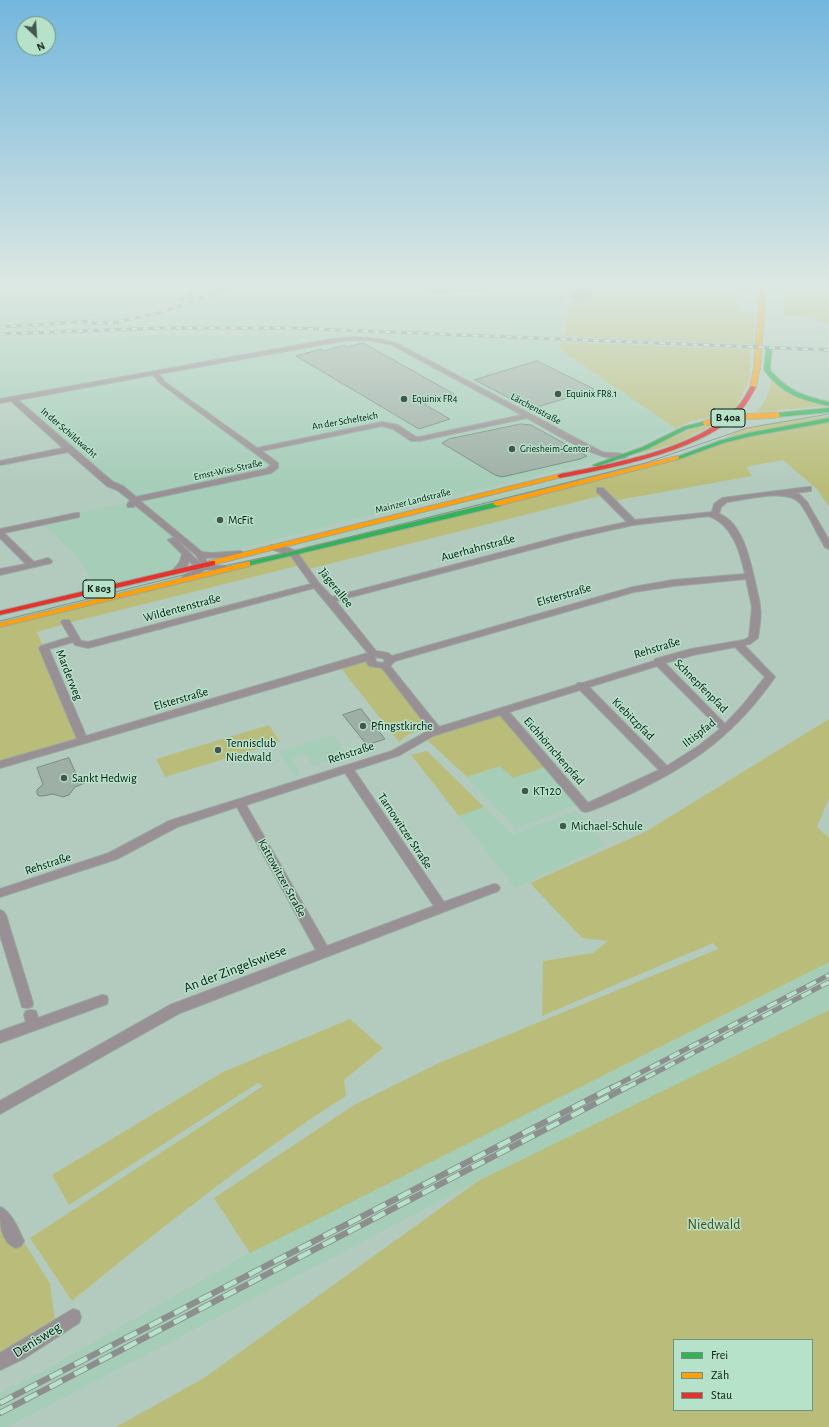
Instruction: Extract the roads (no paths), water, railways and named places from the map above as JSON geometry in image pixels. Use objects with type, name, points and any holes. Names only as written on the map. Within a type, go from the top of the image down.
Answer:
[{"type":"main road","name":"B 40a","points":[[560,476],[625,462],[671,448],[708,432],[740,408],[747,399],[755,380],[757,351]]},
{"type":"main road","points":[[768,351],[767,370],[783,388],[798,397],[829,404]]},
{"type":"main road","points":[[766,380],[768,355]]},
{"type":"main road","name":"B 40a","points":[[677,458],[706,445],[735,427],[754,409]]},
{"type":"main road","name":"Mainzer Landstraße","points":[[0,613],[248,554],[590,468],[624,456],[685,428],[739,417],[829,410]]},
{"type":"main road","name":"Mainzer Landstraße","points":[[0,625],[608,477],[677,458],[721,442],[751,434],[829,420]]},
{"type":"street","name":"Lärchenstraße","points":[[0,401],[282,351]]},
{"type":"street","name":"Lärchenstraße","points":[[407,351],[599,454],[624,456]]},
{"type":"street","name":"Ernst-Wiss-Straße","points":[[133,503],[145,498],[268,471],[275,466],[274,463],[163,383],[155,374]]},
{"type":"street","name":"In der Schildwacht","points":[[13,399],[133,503],[186,553],[202,565]]},
{"type":"street","name":"An der Schelteich","points":[[256,450],[382,424],[395,427],[414,439],[419,439],[529,416]]},
{"type":"street","points":[[0,463],[69,449]]},
{"type":"street","points":[[590,468],[601,461],[602,459],[599,454]]},
{"type":"street","points":[[750,576],[746,557],[736,536],[725,521],[715,515],[717,506],[725,500],[808,489]]},
{"type":"street","points":[[600,490],[633,523]]},
{"type":"street","points":[[785,493],[796,496],[804,502],[829,547]]},
{"type":"street","points":[[143,507],[142,502],[145,498]]},
{"type":"street","name":"In der Schildwacht","points":[[133,503],[143,507],[199,554],[202,565]]},
{"type":"street","points":[[0,532],[76,515]]},
{"type":"street","name":"Auerhahnstraße","points":[[330,600],[538,544],[633,523],[680,517],[715,515]]},
{"type":"street","points":[[0,532],[32,565]]},
{"type":"street","points":[[274,547],[294,554]]},
{"type":"street","points":[[176,571],[184,564],[186,553]]},
{"type":"street","points":[[199,554],[211,556],[248,554]]},
{"type":"street","name":"Jägerallee","points":[[294,554],[371,656],[372,664],[387,663],[437,732]]},
{"type":"street","points":[[0,572],[48,561]]},
{"type":"street","points":[[169,585],[195,574],[202,565],[228,569]]},
{"type":"street","name":"Rehstraße","points":[[0,893],[113,856],[173,824],[396,752],[418,739],[437,732],[658,661],[691,652],[746,642],[753,638],[756,608],[750,576]]},
{"type":"street","name":"Elsterstraße","points":[[387,663],[633,590],[673,583],[750,576]]},
{"type":"street","name":"Wildentenstraße","points":[[75,639],[78,643],[88,645],[316,585]]},
{"type":"street","points":[[66,622],[75,639]]},
{"type":"street","name":"Marderweg","points":[[75,639],[44,648],[83,741]]},
{"type":"street","name":"Iltispfad","points":[[586,808],[636,788],[666,771],[710,742],[736,719],[770,678],[737,644]]},
{"type":"street","name":"Elsterstraße","points":[[0,765],[371,656]]},
{"type":"street","name":"Schnepfenpfad","points":[[658,661],[725,729]]},
{"type":"street","name":"Kiebitzpfad","points":[[581,685],[666,771]]},
{"type":"street","name":"Eichhörnchenpfad","points":[[502,711],[586,808]]},
{"type":"street","name":"Tarnowitzer Straße","points":[[347,768],[442,908]]},
{"type":"street","name":"Kattowitzer Straße","points":[[240,803],[324,952]]},
{"type":"street","name":"An der Zingelswiese","points":[[0,1108],[175,1009],[494,888]]},
{"type":"street","points":[[0,915],[31,1014]]},
{"type":"street","points":[[0,1038],[31,1014],[102,1000]]},
{"type":"street","points":[[0,1214],[16,1241]]},
{"type":"street","name":"Denisweg","points":[[0,1362],[73,1317]]},
{"type":"tram line","points":[[0,621],[199,571],[290,552],[645,463],[747,428],[829,414]]},
{"type":"railway","points":[[611,1088],[829,975]]},
{"type":"railway","points":[[626,1088],[829,982]]},
{"type":"railway","points":[[0,1403],[613,1087]]},
{"type":"railway","points":[[0,1413],[627,1087]]},
{"type":"place","name":"Equinix FR8.1","points":[[558,394]]},
{"type":"place","name":"Equinix FR4","points":[[404,399]]},
{"type":"place","name":"Griesheim-Center","points":[[512,449]]},
{"type":"place","name":"McFit","points":[[220,520]]},
{"type":"place","name":"Pfingstkirche","points":[[363,726]]},
{"type":"place","name":"Tennisclub Niedwald","points":[[218,750]]},
{"type":"place","name":"Sankt Hedwig","points":[[64,778]]},
{"type":"place","name":"KT120","points":[[525,791]]},
{"type":"place","name":"Michael-Schule","points":[[563,826]]},
{"type":"park label","name":"Niedwald","points":[[714,1225]]}]
